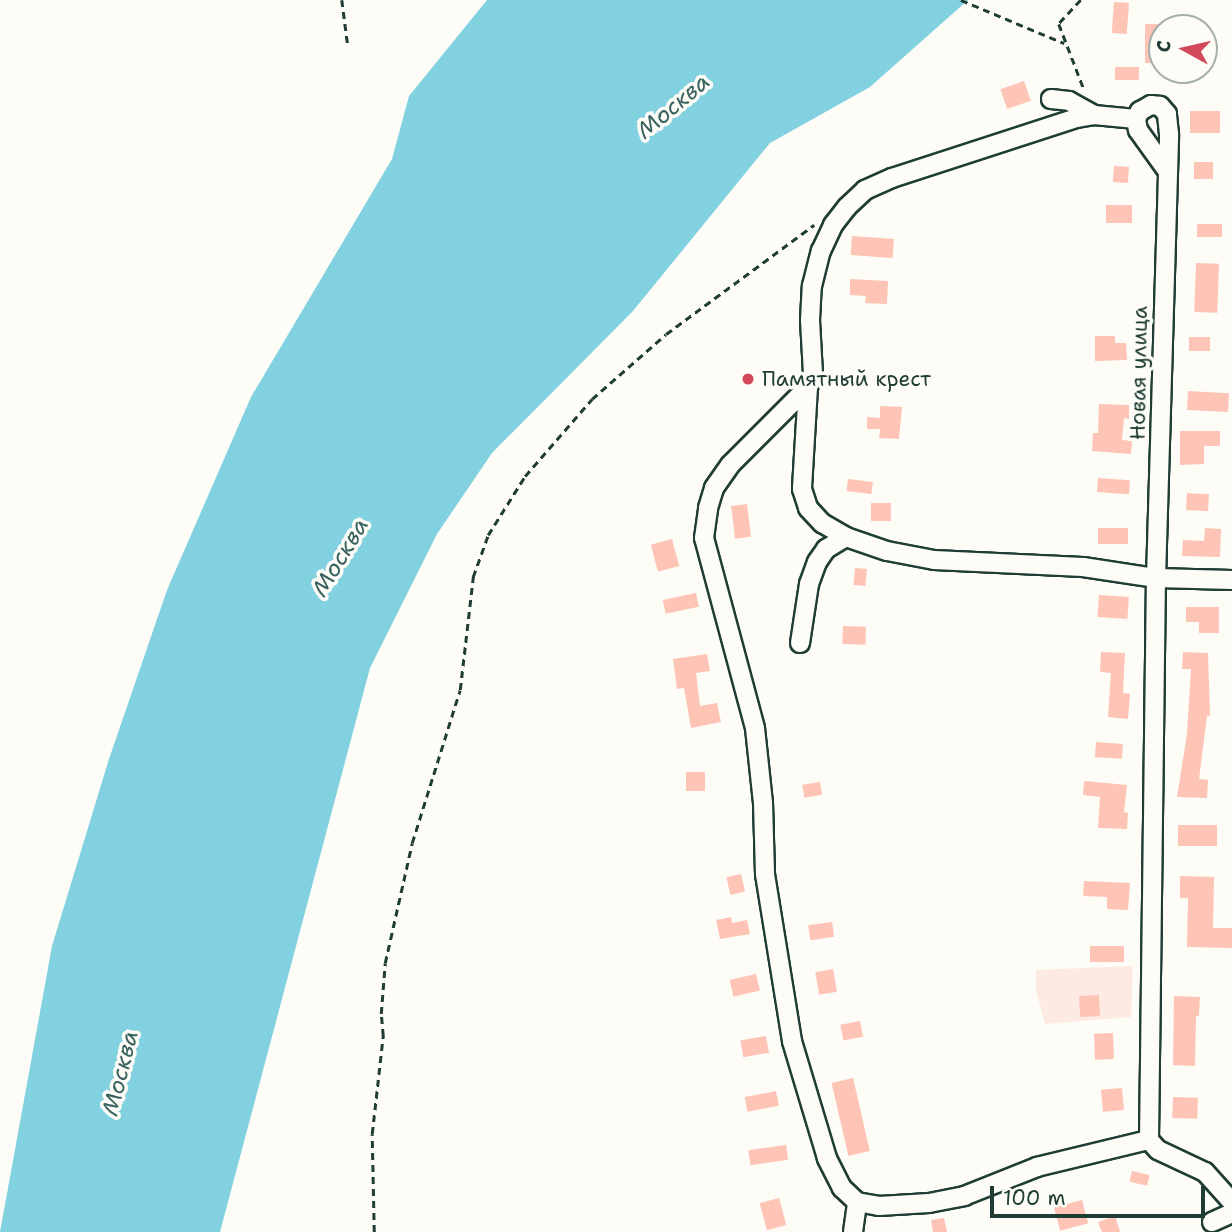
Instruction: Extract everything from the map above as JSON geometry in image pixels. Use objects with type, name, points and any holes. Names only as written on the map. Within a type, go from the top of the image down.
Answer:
[{"type":"street","points":[[1051,99],[1069,101],[1094,115]]},
{"type":"street","name":"Новая улица","points":[[1136,119],[1140,111],[1151,105],[1160,106],[1167,114],[1156,578],[1149,1140]]},
{"type":"street","points":[[1166,169],[1138,130],[1136,119],[1094,115],[1077,118],[892,178],[866,190],[847,207],[833,225],[821,251],[812,286],[810,320],[813,374],[808,387],[802,489],[808,508],[822,523],[846,537],[887,551],[934,559],[1083,567],[1156,578],[1232,580]]},
{"type":"street","points":[[808,387],[731,464],[713,488],[704,538],[755,728],[763,803],[765,874],[792,1041],[827,1158],[842,1188],[857,1202],[879,1206],[929,1203],[964,1196],[1037,1167],[1149,1140],[1157,1150],[1205,1172],[1232,1202]]},
{"type":"street","points":[[800,643],[809,584],[817,562],[826,549],[846,537]]},
{"type":"street","points":[[853,1232],[857,1202]]},
{"type":"street","points":[[1212,1222],[1232,1213]]},
{"type":"path","points":[[342,0],[348,47]]},
{"type":"path","points":[[961,0],[1066,44]]},
{"type":"path","points":[[1081,0],[1059,24],[1084,92]]},
{"type":"path","points":[[374,1232],[372,1133],[383,1036],[380,1014],[386,963],[412,843],[460,690],[473,577],[488,535],[525,476],[592,399],[666,334],[817,224]]},
{"type":"shaded area","points":[[1133,966],[1131,1017],[1045,1024],[1036,990],[1036,970]]},
{"type":"water","name":"Москва","points":[[487,0],[968,0],[870,87],[770,143],[633,311],[492,453],[437,534],[370,668],[220,1232],[0,1232],[52,946],[109,759],[167,590],[251,397],[392,159],[409,96]]},
{"type":"building","points":[[1114,2],[1129,3],[1127,34],[1112,33]]},
{"type":"building","points":[[1145,24],[1148,24],[1148,63],[1145,63]]},
{"type":"building","points":[[1115,67],[1139,67],[1139,80],[1115,80]]},
{"type":"building","points":[[1024,81],[1031,101],[1007,109],[1000,89]]},
{"type":"building","points":[[1190,111],[1220,111],[1220,133],[1190,133]]},
{"type":"building","points":[[1194,162],[1213,162],[1213,179],[1194,179]]},
{"type":"building","points":[[1114,166],[1129,167],[1128,183],[1113,182]]},
{"type":"building","points":[[1106,205],[1132,205],[1132,223],[1106,223]]},
{"type":"building","points":[[1197,224],[1222,224],[1222,237],[1197,237]]},
{"type":"building","points":[[852,236],[894,239],[893,258],[851,255]]},
{"type":"building","points":[[1196,263],[1219,264],[1217,313],[1194,312]]},
{"type":"building","points":[[850,279],[888,281],[887,304],[865,303],[866,296],[850,295]]},
{"type":"building","points":[[1095,336],[1115,336],[1115,343],[1126,343],[1127,360],[1095,361]]},
{"type":"building","points":[[1189,337],[1210,337],[1210,351],[1189,351]]},
{"type":"building","points":[[1188,391],[1229,393],[1228,412],[1187,410]]},
{"type":"building","points":[[1099,404],[1129,405],[1129,419],[1124,418],[1122,440],[1132,441],[1131,454],[1092,451],[1093,433],[1098,433]]},
{"type":"building","points":[[880,406],[902,407],[899,439],[879,438],[880,429],[867,429],[867,417],[880,418]]},
{"type":"building","points":[[1180,431],[1220,431],[1220,446],[1204,446],[1204,464],[1180,465]]},
{"type":"building","points":[[1098,478],[1130,480],[1129,494],[1097,492]]},
{"type":"building","points":[[848,479],[873,482],[871,494],[847,491]]},
{"type":"building","points":[[1187,493],[1209,494],[1208,511],[1186,510]]},
{"type":"building","points":[[871,503],[891,503],[891,521],[871,521]]},
{"type":"building","points":[[747,504],[751,537],[735,539],[731,506]]},
{"type":"building","points":[[1098,528],[1128,528],[1128,544],[1098,544]]},
{"type":"building","points":[[1205,528],[1221,529],[1220,557],[1182,556],[1183,540],[1204,541]]},
{"type":"building","points":[[672,539],[679,566],[658,572],[651,545]]},
{"type":"building","points":[[855,568],[867,569],[865,586],[854,585]]},
{"type":"building","points":[[696,593],[699,607],[666,614],[663,600]]},
{"type":"building","points":[[1099,595],[1129,597],[1127,619],[1097,617]]},
{"type":"building","points":[[1186,607],[1219,607],[1219,633],[1199,633],[1199,622],[1186,622]]},
{"type":"building","points":[[843,626],[866,627],[865,645],[842,644]]},
{"type":"building","points":[[1101,652],[1125,653],[1123,693],[1130,694],[1128,719],[1108,717],[1111,673],[1100,672]]},
{"type":"building","points":[[1183,652],[1208,653],[1210,716],[1207,716],[1199,779],[1208,780],[1207,798],[1177,797],[1187,734],[1191,669],[1182,669]]},
{"type":"building","points":[[707,654],[710,671],[696,673],[700,706],[717,703],[721,722],[691,728],[684,688],[677,689],[673,659]]},
{"type":"building","points":[[1096,742],[1123,744],[1122,759],[1095,757]]},
{"type":"building","points":[[686,772],[705,772],[705,791],[686,791]]},
{"type":"building","points":[[1084,781],[1127,785],[1124,812],[1128,813],[1127,829],[1098,828],[1100,797],[1083,795]]},
{"type":"building","points":[[820,782],[822,795],[804,798],[802,785]]},
{"type":"building","points":[[1178,825],[1217,825],[1217,846],[1178,846]]},
{"type":"building","points":[[741,874],[745,892],[730,895],[726,877]]},
{"type":"building","points":[[1180,876],[1214,877],[1213,928],[1232,928],[1232,948],[1187,947],[1188,898],[1180,898]]},
{"type":"building","points":[[1084,881],[1130,883],[1128,910],[1107,909],[1107,897],[1083,896]]},
{"type":"building","points":[[731,917],[732,923],[747,920],[750,934],[720,939],[716,920]]},
{"type":"building","points":[[832,922],[834,937],[810,940],[808,925]]},
{"type":"building","points":[[1090,946],[1124,946],[1124,962],[1090,962]]},
{"type":"building","points":[[833,969],[837,992],[819,995],[815,972]]},
{"type":"building","points":[[756,974],[760,991],[734,997],[730,980]]},
{"type":"building","points":[[1099,995],[1100,1016],[1080,1017],[1079,996]]},
{"type":"building","points":[[1174,996],[1200,997],[1199,1016],[1196,1016],[1195,1066],[1173,1065]]},
{"type":"building","points":[[860,1021],[863,1037],[843,1041],[840,1025]]},
{"type":"building","points":[[1113,1033],[1114,1059],[1095,1060],[1094,1034]]},
{"type":"building","points":[[766,1036],[769,1053],[743,1057],[740,1041]]},
{"type":"building","points":[[853,1078],[870,1151],[848,1156],[832,1083]]},
{"type":"building","points":[[1122,1088],[1124,1110],[1103,1112],[1101,1090]]},
{"type":"building","points":[[776,1091],[779,1106],[747,1112],[745,1097]]},
{"type":"building","points":[[1173,1097],[1198,1098],[1197,1119],[1172,1118]]},
{"type":"building","points":[[786,1145],[788,1160],[750,1165],[748,1150]]},
{"type":"building","points":[[1132,1171],[1150,1175],[1147,1186],[1130,1182]]},
{"type":"building","points":[[779,1198],[786,1225],[767,1230],[760,1203]]},
{"type":"building","points":[[1082,1200],[1088,1223],[1060,1231],[1054,1208]]},
{"type":"building","points":[[1115,1216],[1120,1232],[1102,1232],[1098,1222]]},
{"type":"building","points":[[944,1218],[947,1232],[933,1232],[931,1220]]},
{"type":"place","name":"Памятный крест","points":[[748,379]]}]
